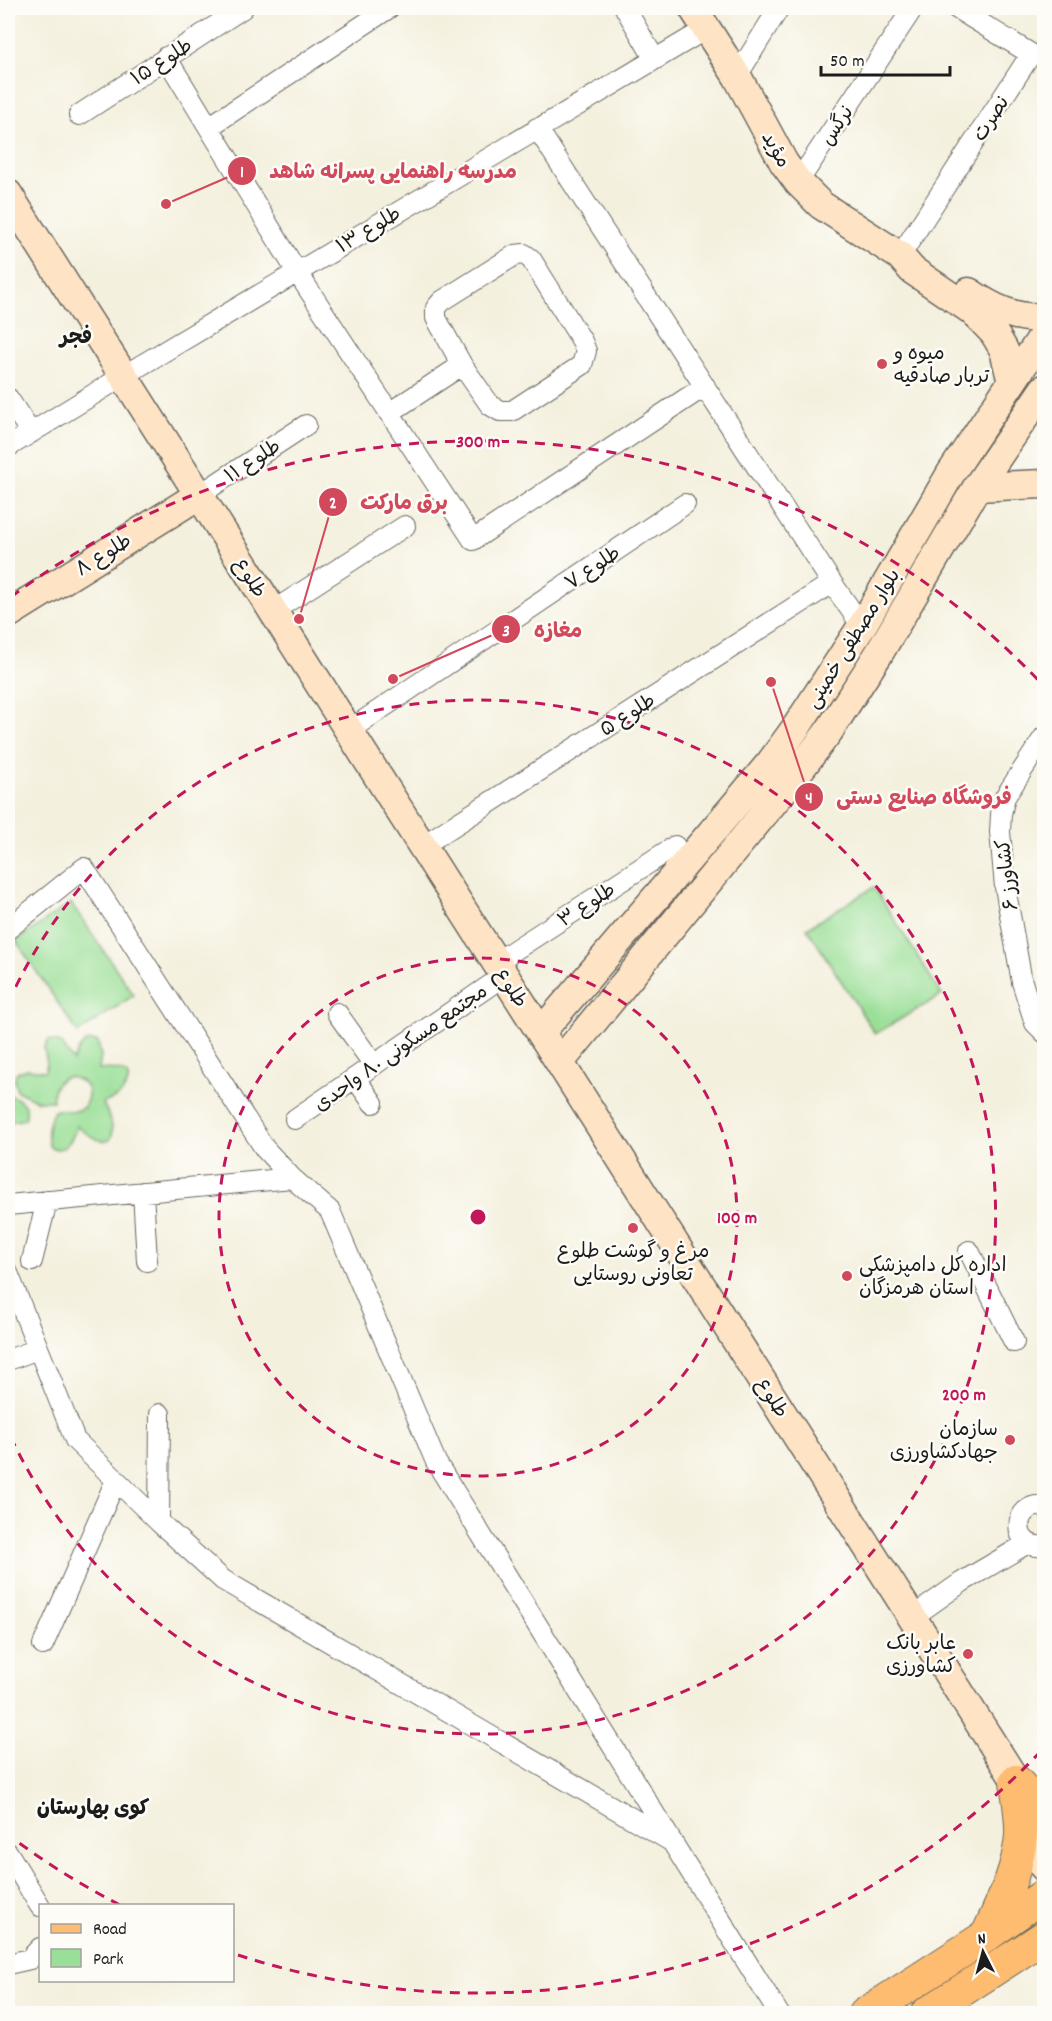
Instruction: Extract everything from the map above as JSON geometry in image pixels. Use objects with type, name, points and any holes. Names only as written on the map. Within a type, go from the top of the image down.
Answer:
[{"type":"main road","points":[[1016,1781],[1044,1812]]},
{"type":"main road","points":[[986,1936],[1009,1888],[1018,1854],[1021,1816],[1016,1781]]},
{"type":"main road","points":[[865,2013],[986,1936],[1044,1895]]},
{"type":"main road","points":[[926,2013],[1044,1937]]},
{"type":"street","name":"طلوع ۱۵","points":[[79,115],[243,8]]},
{"type":"street","points":[[208,127],[389,8]]},
{"type":"street","points":[[625,8],[654,58]]},
{"type":"street","points":[[736,76],[779,8]]},
{"type":"street","name":"نرگس","points":[[798,182],[913,8]]},
{"type":"street","name":"نصرت","points":[[900,256],[1031,54],[956,8]]},
{"type":"street","name":"طلوع ۱۳","points":[[8,447],[654,58],[699,18]]},
{"type":"street","name":"مؤید","points":[[699,18],[736,76],[784,163],[798,182],[821,205],[900,256],[912,270],[974,312],[994,333],[1004,350],[1012,382]]},
{"type":"street","points":[[166,57],[297,272],[473,540],[705,386]]},
{"type":"street","points":[[537,128],[862,626]]},
{"type":"street","name":"طلوع","points":[[8,194],[1016,1781],[1044,1831]]},
{"type":"street","points":[[524,254],[531,259],[582,341],[586,351],[582,365],[512,411],[500,411],[490,405],[462,365],[436,318],[436,308],[442,301],[515,255],[524,254]]},
{"type":"street","name":"مؤید","points":[[900,256],[919,258],[980,300],[1003,312],[1032,318],[1044,317]]},
{"type":"street","name":"بلوار مصطفی خمینی","points":[[541,1032],[771,762],[797,726],[862,626],[951,473],[1044,334]]},
{"type":"street","points":[[389,413],[462,365]]},
{"type":"street","points":[[8,398],[31,433]]},
{"type":"street","name":"بلوار مصطفی خمینی","points":[[560,1062],[795,776],[829,731],[878,655],[977,487],[1042,405]]},
{"type":"street","name":"طلوع ۱۱","points":[[199,495],[306,425]]},
{"type":"street","points":[[977,487],[1044,484]]},
{"type":"street","name":"طلوع ۸","points":[[8,614],[199,495]]},
{"type":"street","name":"طلوع ۷","points":[[348,730],[685,504]]},
{"type":"street","points":[[273,611],[405,526]]},
{"type":"street","name":"طلوع ۵","points":[[422,846],[832,583]]},
{"type":"street","name":"کشاورز ۶","points":[[1041,1022],[1022,982],[1005,887],[1000,823],[1005,797],[1044,737]]},
{"type":"street","name":"طلوع ۳","points":[[500,968],[675,846]]},
{"type":"street","points":[[8,929],[84,868],[265,1149],[292,1178],[330,1211],[436,1462],[779,2013]]},
{"type":"street","points":[[651,904],[674,924]]},
{"type":"street","name":"مجتمع مسکونی ۸۰ واحدی","points":[[295,1119],[374,1065],[500,968]]},
{"type":"street","points":[[337,1013],[374,1065]]},
{"type":"street","points":[[355,1078],[373,1103]]},
{"type":"street","points":[[8,1204],[292,1178]]},
{"type":"street","points":[[143,1192],[147,1260]]},
{"type":"street","points":[[32,1261],[47,1201]]},
{"type":"street","points":[[969,1251],[1014,1342]]},
{"type":"street","points":[[8,1273],[75,1440],[159,1522],[223,1580],[672,1842]]},
{"type":"street","points":[[8,1360],[38,1349]]},
{"type":"street","points":[[159,1522],[160,1414]]},
{"type":"street","points":[[43,1645],[116,1480]]},
{"type":"street","points":[[911,1618],[962,1582],[1036,1544],[1020,1532],[1020,1519],[1029,1508],[1044,1506]]},
{"type":"street","name":"طلوع","points":[[1016,1781],[1044,1867]]},
{"type":"street","points":[[8,1853],[39,1904]]},
{"type":"street","points":[[8,1964],[30,1959],[39,1949]]},
{"type":"street","points":[[990,1972],[1029,1956],[1044,1955]]},
{"type":"green space","points":[[874,887],[942,995],[875,1034],[807,928]]},
{"type":"green space","points":[[71,903],[134,995],[78,1033],[16,941]]},
{"type":"green space","points":[[49,1040],[61,1043],[73,1061],[85,1043],[98,1042],[101,1056],[99,1070],[110,1069],[126,1074],[128,1083],[122,1092],[103,1103],[111,1124],[112,1135],[109,1140],[99,1140],[77,1126],[71,1140],[64,1147],[55,1149],[49,1146],[48,1128],[54,1111],[74,1111],[83,1108],[88,1092],[84,1084],[69,1077],[61,1079],[56,1085],[53,1101],[38,1101],[17,1091],[15,1079],[17,1072],[28,1069],[45,1071],[47,1063],[44,1048]]},
{"type":"green space","points":[[8,1095],[23,1103],[26,1110],[25,1119],[8,1122]]},
{"type":"place","name":"مدرسه راهنمایی پسرانه شاهد","points":[[166,204]]},
{"type":"place","name":"میوه و تربار صادقیه","points":[[882,364]]},
{"type":"place","name":"برق مارکت","points":[[299,619]]},
{"type":"place","name":"مغازه","points":[[393,679]]},
{"type":"place","name":"فروشگاه صنایع دستی","points":[[771,682]]},
{"type":"place","name":"مرغ و گوشت طلوع تعاونی روستایی","points":[[633,1228]]},
{"type":"place","name":"اداره کل دامپزشکی استان هرمزگان","points":[[847,1276]]},
{"type":"place","name":"سازمان جهادکشاورزی","points":[[1010,1440]]},
{"type":"place","name":"عابر بانک کشاورزی","points":[[968,1654]]},
{"type":"district","name":"فجر","points":[[76,336]]},
{"type":"district","name":"کوی بهارستان","points":[[93,1807]]}]
